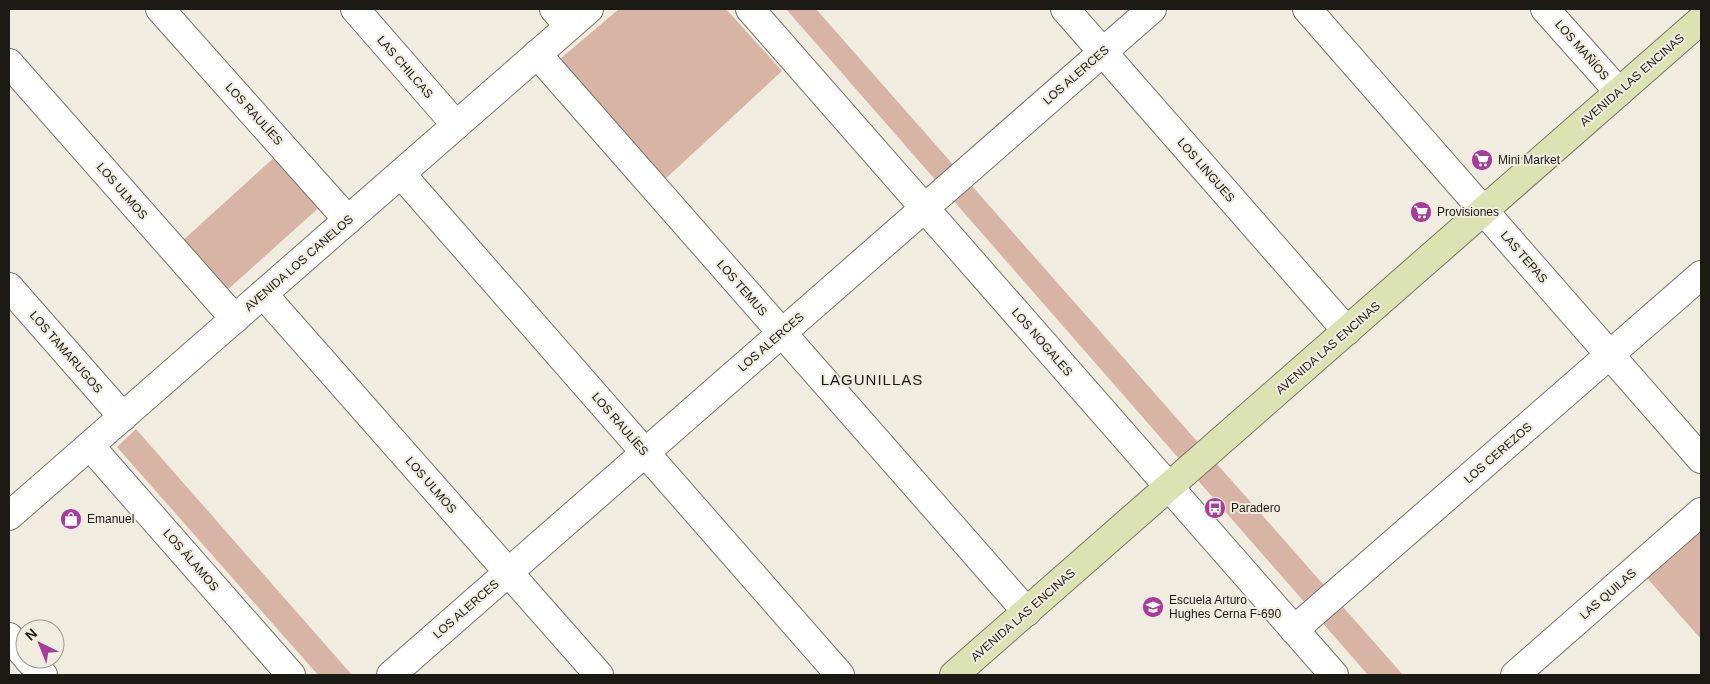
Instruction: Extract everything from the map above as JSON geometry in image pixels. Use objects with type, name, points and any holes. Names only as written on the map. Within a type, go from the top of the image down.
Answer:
[{"type":"street","name":"LOS RAULÍES","points":[[160,9],[348,220]]},
{"type":"street","name":"LAS CHILCAS","points":[[354,9],[456,125]]},
{"type":"street","name":"LOS NOGALES","points":[[750,9],[1334,675]]},
{"type":"street","name":"LOS LINGUES","points":[[1065,9],[1347,331]]},
{"type":"street","name":"LOS ALERCES","points":[[390,675],[1152,9]]},
{"type":"street","name":"LAS TEPAS","points":[[1307,9],[1701,459]]},
{"type":"street","name":"LOS MAÑÍOS","points":[[1546,9],[1619,92]]},
{"type":"street","name":"AVENIDA LOS CANELOS","points":[[10,513],[90,446],[537,54],[571,15]]},
{"type":"street","name":"AVENIDA LAS ENCINAS","points":[[954,675],[1701,20]]},
{"type":"street","name":"LOS TEMUS","points":[[537,54],[1026,612]]},
{"type":"street","name":"LOS ULMOS","points":[[9,63],[235,319]]},
{"type":"street","name":"LOS RAULÍES","points":[[401,174],[840,675]]},
{"type":"street","name":"LOS CEREZOS","points":[[1294,630],[1701,275]]},
{"type":"street","name":"LOS TAMARUGOS","points":[[9,287],[123,417]]},
{"type":"street","name":"LOS ULMOS","points":[[263,294],[600,675]]},
{"type":"street","name":"LOS ÁLAMOS","points":[[90,446],[291,675]]},
{"type":"street","name":"LAS QUILAS","points":[[1515,675],[1701,512]]},
{"type":"shaded area","points":[[619,9],[726,9],[782,71],[663,181],[560,59]]},
{"type":"shaded area","points":[[786,9],[816,9],[1403,675],[1368,675]]},
{"type":"shaded area","points":[[277,155],[323,204],[225,292],[181,242]]},
{"type":"shaded area","points":[[136,429],[352,675],[318,675],[117,447]]},
{"type":"shaded area","points":[[1701,515],[1701,639],[1639,569]]},
{"type":"place","name":"Mini Market","points":[[1482,160]]},
{"type":"place","name":"Provisiones","points":[[1421,212]]},
{"type":"place","name":"Paradero","points":[[1215,508]]},
{"type":"place","name":"Emanuel","points":[[71,519]]},
{"type":"place","name":"Escuela Arturo Hughes Cerna F-690","points":[[1153,607]]},
{"type":"district","name":"LAGUNILLAS","points":[[872,380]]}]
